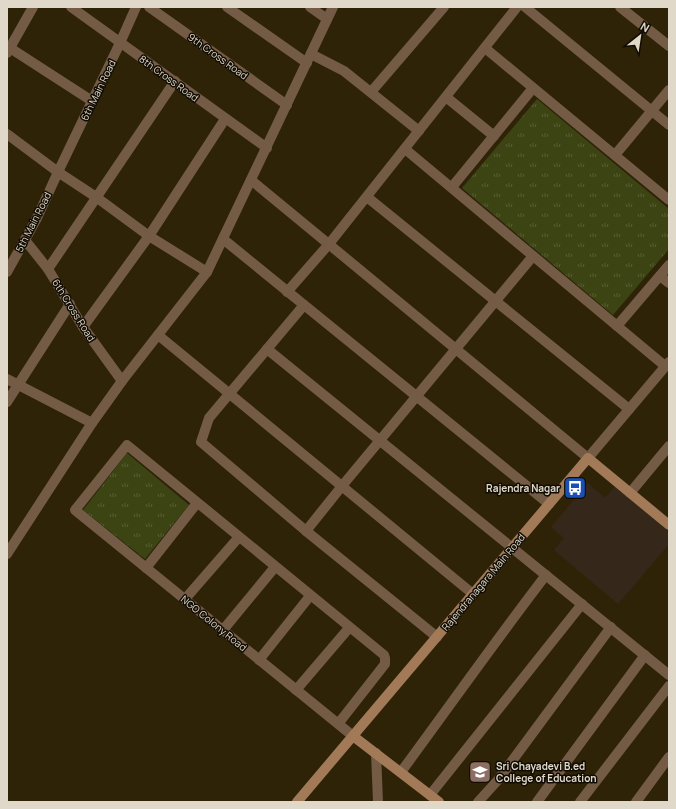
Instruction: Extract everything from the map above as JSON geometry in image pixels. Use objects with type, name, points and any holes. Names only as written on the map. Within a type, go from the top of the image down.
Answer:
[{"type":"street","points":[[33,7],[8,50],[92,101]]},
{"type":"street","name":"8th Cross Road","points":[[71,7],[82,11],[120,43],[267,148]]},
{"type":"street","name":"6th Main Road","points":[[58,172],[136,7]]},
{"type":"street","name":"9th Cross Road","points":[[149,7],[287,105]]},
{"type":"street","points":[[227,7],[309,59],[344,71],[419,131]]},
{"type":"street","points":[[310,7],[327,19]]},
{"type":"street","points":[[7,554],[92,423],[122,380],[207,272],[333,7]]},
{"type":"street","points":[[371,92],[444,7]]},
{"type":"street","points":[[287,292],[405,149],[517,7]]},
{"type":"street","points":[[525,7],[669,125]]},
{"type":"street","points":[[620,7],[632,10],[669,46]]},
{"type":"street","points":[[485,48],[669,200]]},
{"type":"street","points":[[48,269],[175,81]]},
{"type":"street","points":[[452,188],[533,88]]},
{"type":"street","points":[[615,155],[669,90]]},
{"type":"street","points":[[446,97],[494,136]]},
{"type":"street","points":[[83,327],[149,236],[225,119]]},
{"type":"street","points":[[7,134],[149,236],[207,272]]},
{"type":"street","points":[[405,149],[617,326],[667,364]]},
{"type":"street","name":"5th Main Road","points":[[7,272],[37,218],[58,172]]},
{"type":"street","points":[[251,180],[669,525]]},
{"type":"street","points":[[367,196],[629,409]]},
{"type":"street","points":[[223,239],[549,504]]},
{"type":"street","name":"6th Cross Road","points":[[25,240],[48,269],[83,327],[122,380]]},
{"type":"street","points":[[306,531],[533,256]]},
{"type":"street","points":[[617,326],[669,265]]},
{"type":"street","points":[[660,276],[669,283]]},
{"type":"street","points":[[7,402],[70,304]]},
{"type":"street","points":[[304,305],[209,418],[201,442],[306,531],[437,637]]},
{"type":"street","points":[[158,335],[473,594]]},
{"type":"street","points":[[267,349],[669,675]]},
{"type":"street","name":"Rajendranagara Main Road","points":[[297,802],[667,364]]},
{"type":"street","points":[[7,379],[92,423]]},
{"type":"street","name":"NGO Colony Road","points":[[197,503],[127,445],[75,510],[353,736]]},
{"type":"street","points":[[630,493],[669,446]]},
{"type":"street","points":[[146,568],[197,503],[239,537],[384,656],[386,662],[338,724]]},
{"type":"street","points":[[185,599],[239,537]]},
{"type":"street","points":[[222,630],[275,567]]},
{"type":"street","points":[[401,772],[546,575]]},
{"type":"street","points":[[259,660],[310,596]]},
{"type":"street","points":[[430,795],[582,604]]},
{"type":"street","points":[[478,802],[502,774],[611,627]]},
{"type":"street","points":[[296,690],[349,628]]},
{"type":"street","points":[[537,802],[645,655]]},
{"type":"street","points":[[580,802],[669,686]]},
{"type":"street","points":[[353,736],[439,802]]},
{"type":"street","points":[[376,753],[378,802]]},
{"type":"street","points":[[636,802],[669,757]]},
{"type":"shaded area","points":[[588,483],[605,498],[615,486],[669,532],[669,544],[618,604],[554,550],[564,538],[551,527]]},
{"type":"green space","points":[[537,99],[669,209],[669,249],[613,315],[462,188]]},
{"type":"green space","points":[[127,453],[189,505],[145,559],[83,510]]},
{"type":"place","name":"Rajendra Nagar","points":[[575,488]]},
{"type":"place","name":"Sri Chayadevi B.ed College of Education","points":[[480,772]]}]
